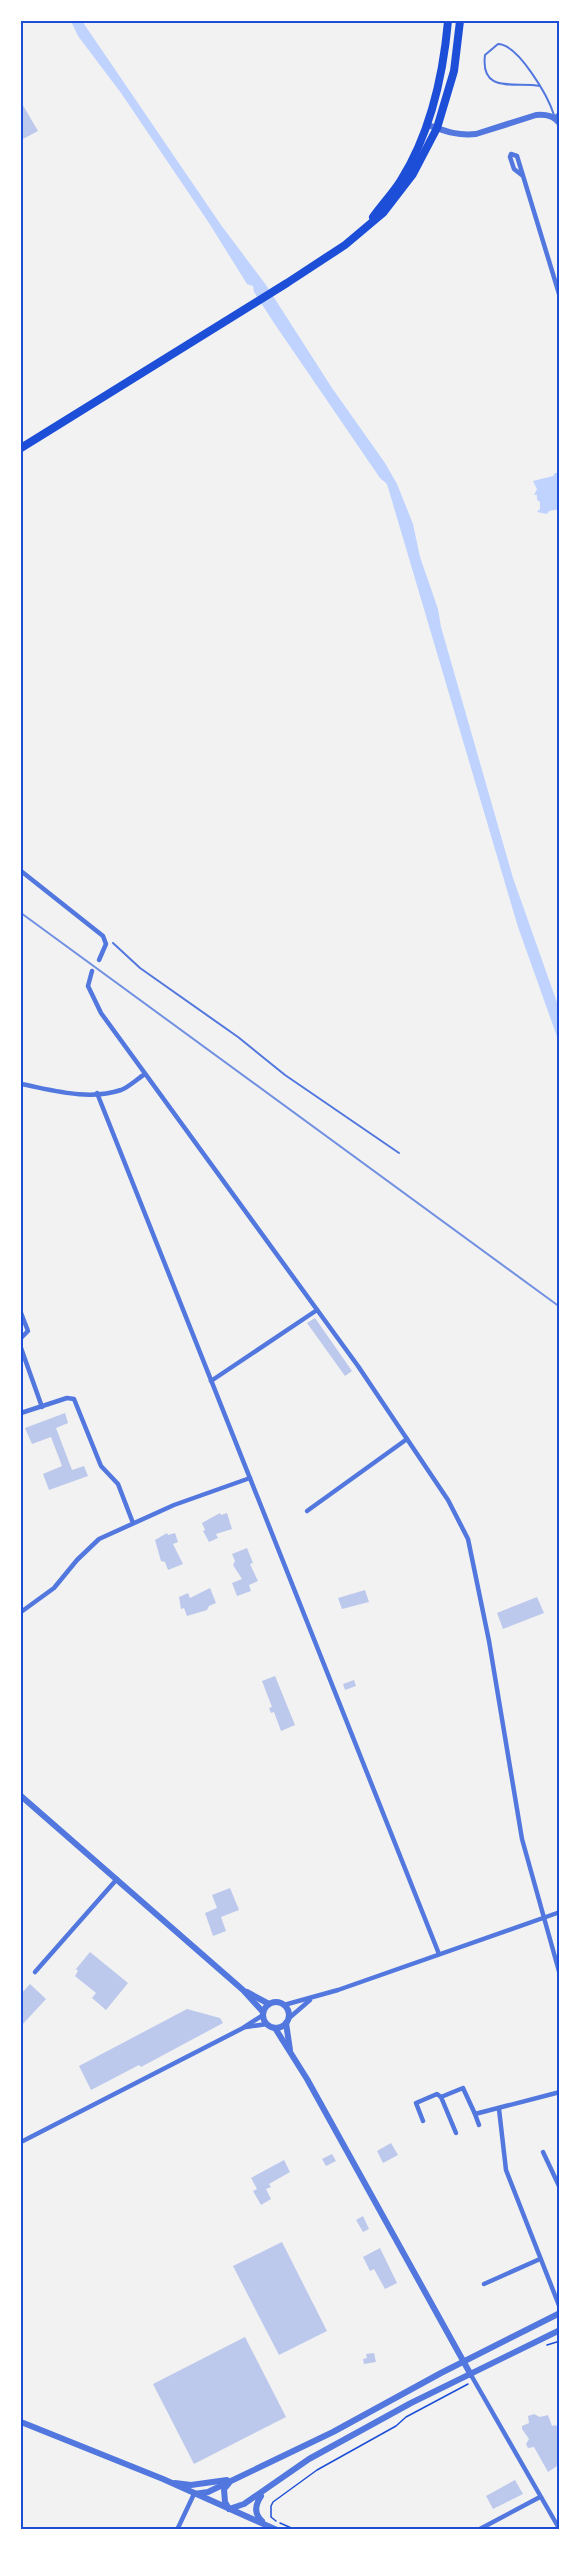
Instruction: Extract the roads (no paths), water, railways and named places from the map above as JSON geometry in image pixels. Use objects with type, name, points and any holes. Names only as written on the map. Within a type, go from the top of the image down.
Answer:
[{"type":"main road","points":[[369,223],[404,175],[428,125],[443,65],[448,21]]},
{"type":"main road","points":[[21,448],[345,245],[385,211],[405,185],[437,128],[454,71],[460,21]]},
{"type":"street","points":[[428,125],[454,134],[476,134],[546,114],[557,115],[560,124]]},
{"type":"street","points":[[523,176],[560,297]]},
{"type":"street","points":[[21,871],[103,936],[106,944],[99,960]]},
{"type":"street","points":[[92,971],[88,986],[96,1005],[317,1310],[407,1439],[448,1500],[468,1539],[522,1839],[560,1975]]},
{"type":"street","points":[[21,1084],[70,1094],[97,1093],[120,1090],[145,1074]]},
{"type":"street","points":[[97,1093],[439,1954]]},
{"type":"street","points":[[211,1380],[317,1310]]},
{"type":"street","points":[[21,1313],[28,1330],[21,1338]]},
{"type":"street","points":[[21,1348],[42,1407]]},
{"type":"street","points":[[21,1413],[67,1398],[74,1399],[101,1466],[118,1484],[133,1523]]},
{"type":"street","points":[[307,1511],[407,1439]]},
{"type":"street","points":[[21,1612],[54,1588],[77,1560],[99,1539],[133,1523],[250,1478]]},
{"type":"street","points":[[21,1796],[243,1990],[263,2013],[267,2024]]},
{"type":"street","points":[[34,1972],[117,1880]]},
{"type":"street","points":[[21,2142],[243,2028],[263,2013],[269,2004],[274,2002],[284,2005],[312,1999],[560,1912]]},
{"type":"street","points":[[243,1990],[269,2004]]},
{"type":"street","points":[[275,2028],[287,2021],[312,1999]]},
{"type":"street","points":[[284,2005],[289,2013],[287,2021],[291,2050]]},
{"type":"street","points":[[243,2028],[267,2024],[275,2028],[291,2050],[471,2375],[560,2530]]},
{"type":"street","points":[[441,2097],[464,2088],[479,2125]]},
{"type":"street","points":[[475,2114],[560,2092]]},
{"type":"street","points":[[423,2121],[416,2103],[437,2094],[441,2097],[456,2133]]},
{"type":"street","points":[[499,2109],[506,2170],[560,2308]]},
{"type":"street","points":[[543,2152],[560,2188]]},
{"type":"street","points":[[484,2284],[540,2259]]},
{"type":"street","points":[[194,2494],[208,2492],[233,2478],[333,2432],[464,2361],[560,2313]]},
{"type":"street","points":[[229,2509],[244,2504],[263,2493],[319,2454],[411,2403],[560,2330]]},
{"type":"street","points":[[21,2422],[163,2479],[278,2530]]},
{"type":"street","points":[[163,2479],[191,2485],[233,2478]]},
{"type":"street","points":[[229,2509],[225,2502],[224,2489],[233,2478]]},
{"type":"street","points":[[263,2493],[256,2502],[256,2512],[267,2526]]},
{"type":"street","points":[[177,2530],[194,2494]]},
{"type":"street","points":[[478,2530],[540,2497]]},
{"type":"lane","points":[[540,86],[524,83],[501,85],[496,83],[486,71],[485,55],[492,47],[504,44],[511,47],[530,71],[540,86],[548,98],[557,115]]},
{"type":"lane","points":[[113,943],[140,968],[238,1037],[285,1075],[399,1153]]},
{"type":"water","points":[[71,21],[82,21],[221,225],[266,285],[397,484],[413,524],[420,557],[438,609],[441,627],[513,878],[560,1011],[560,1045],[518,927],[387,484],[380,478],[274,323],[254,292],[253,286],[247,284],[209,223],[121,93],[78,36]]},
{"type":"water","points":[[555,473],[560,473],[560,509],[549,511],[547,514],[537,512],[540,509],[540,502],[537,500],[537,495],[534,495],[537,489],[533,481],[553,476]]},
{"type":"railway","points":[[21,913],[560,1307]]}]
